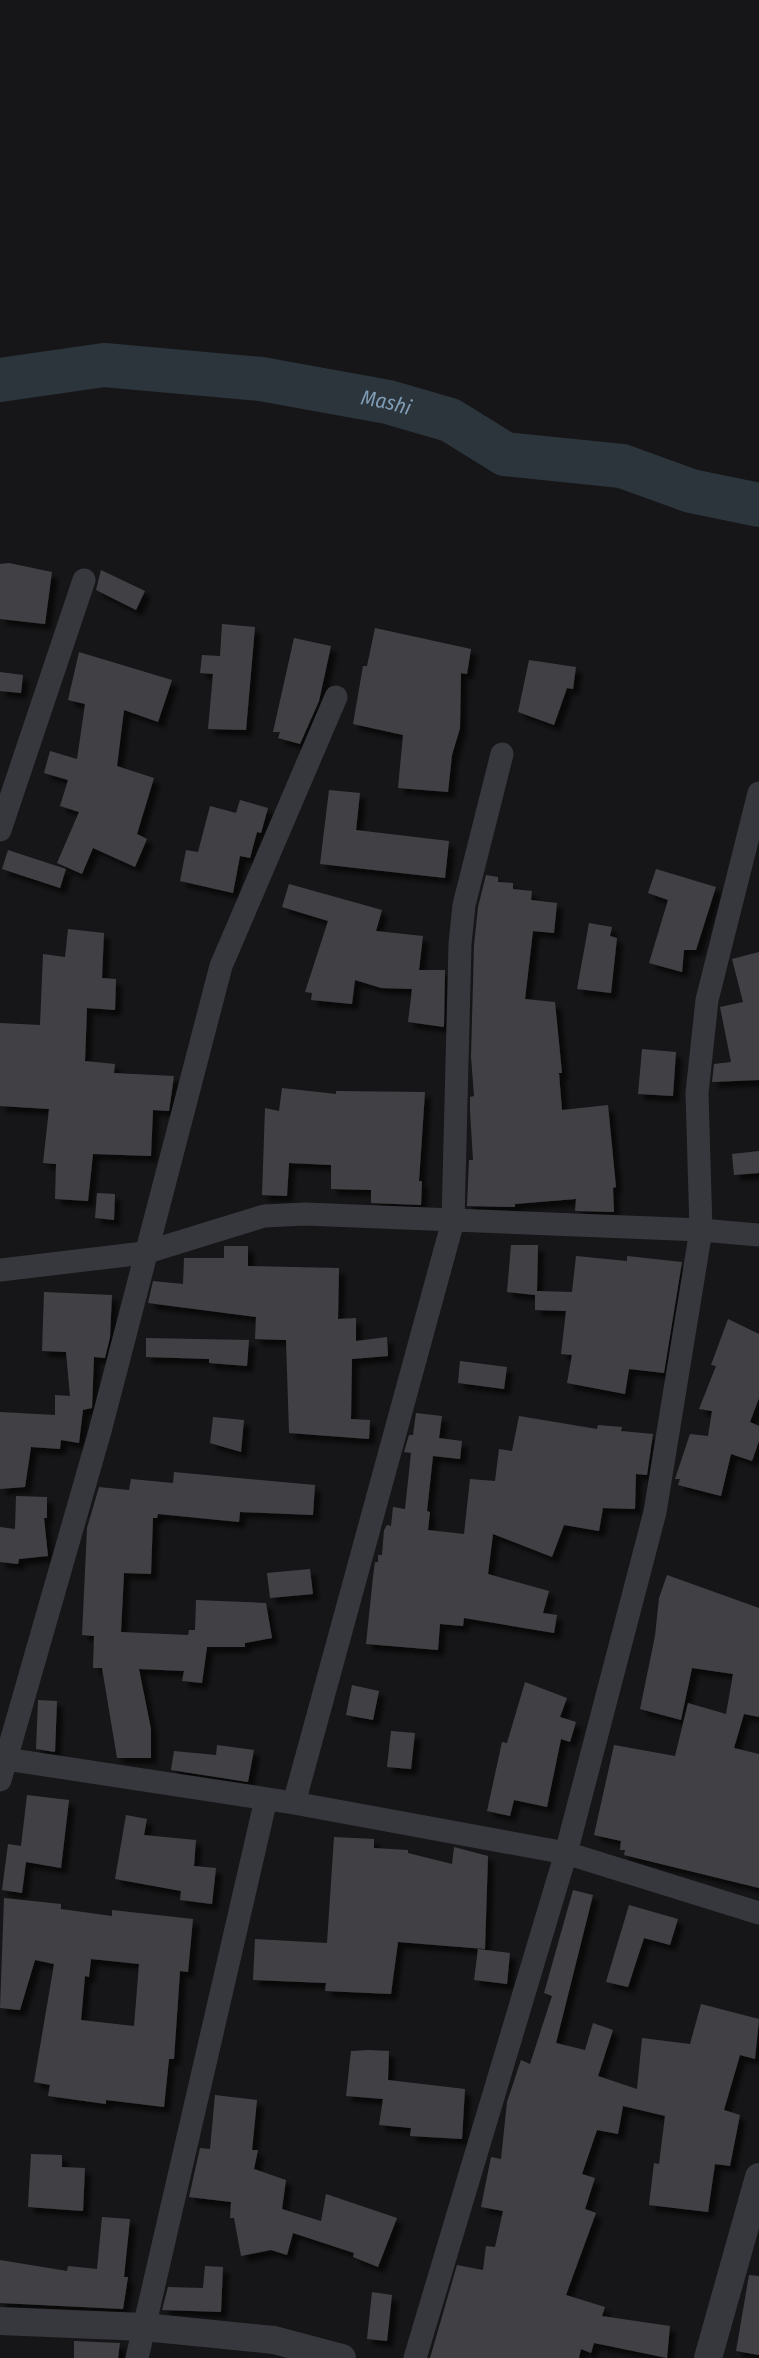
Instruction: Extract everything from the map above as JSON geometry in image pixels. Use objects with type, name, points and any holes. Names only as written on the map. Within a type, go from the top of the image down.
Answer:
[{"type":"street","points":[[0,830],[84,580]]},
{"type":"street","points":[[0,1780],[3,1758],[100,1431],[144,1253],[221,966],[336,696]]},
{"type":"street","points":[[294,1803],[453,1221],[463,918],[502,754]]},
{"type":"street","points":[[415,2358],[566,1853],[655,1512],[701,1230],[697,1093],[707,1000],[759,793]]},
{"type":"street","points":[[0,1270],[144,1253],[264,1216],[305,1214],[701,1230],[759,1235]]},
{"type":"street","points":[[3,1758],[294,1803],[566,1853],[759,1913]]},
{"type":"street","points":[[137,2358],[266,1799]]},
{"type":"street","points":[[708,2358],[759,2177]]},
{"type":"street","points":[[0,2321],[144,2327],[274,2340],[342,2358]]},
{"type":"building","points":[[9,563],[52,572],[45,624],[0,619],[0,564]]},
{"type":"building","points":[[101,570],[145,591],[136,610],[96,590]]},
{"type":"building","points":[[222,624],[255,627],[246,730],[208,729],[213,674],[200,673],[202,655],[220,656]]},
{"type":"building","points":[[375,628],[471,649],[467,674],[461,673],[460,728],[452,755],[448,792],[398,788],[403,735],[353,724],[363,666],[367,666]]},
{"type":"building","points":[[294,638],[331,646],[319,701],[300,744],[278,738],[280,732],[273,732]]},
{"type":"building","points":[[79,652],[172,680],[158,722],[124,710],[117,766],[154,778],[137,834],[147,839],[135,867],[93,848],[82,874],[57,863],[79,812],[60,806],[68,780],[44,773],[50,751],[77,759],[85,704],[68,700]]},
{"type":"building","points":[[529,660],[576,667],[573,689],[567,688],[554,725],[518,712]]},
{"type":"building","points":[[0,672],[23,675],[21,693],[0,691]]},
{"type":"building","points":[[329,790],[360,793],[356,830],[449,841],[445,878],[320,864]]},
{"type":"building","points":[[240,800],[268,808],[261,833],[257,832],[250,858],[240,856],[233,893],[180,881],[186,850],[198,852],[210,806],[236,813]]},
{"type":"building","points":[[8,850],[66,869],[60,888],[2,869]]},
{"type":"building","points":[[656,869],[716,887],[696,950],[684,950],[682,972],[649,963],[668,900],[648,893]]},
{"type":"building","points":[[486,875],[498,877],[498,882],[513,883],[513,889],[532,891],[531,900],[557,903],[554,933],[533,931],[525,999],[555,1002],[562,1073],[559,1073],[562,1110],[608,1105],[616,1187],[613,1188],[614,1212],[575,1211],[576,1199],[515,1204],[515,1207],[467,1206],[469,1160],[473,1160],[470,1097],[474,1096],[471,1057],[474,945],[478,907]]},
{"type":"building","points":[[289,884],[382,910],[376,931],[423,936],[419,970],[445,970],[444,1027],[408,1022],[412,989],[381,988],[355,980],[352,1004],[311,1000],[312,993],[305,992],[328,921],[282,907]]},
{"type":"building","points":[[589,923],[612,927],[610,936],[617,938],[611,993],[577,989]]},
{"type":"building","points":[[68,929],[104,933],[102,978],[116,979],[115,1010],[87,1008],[85,1061],[115,1064],[114,1073],[174,1076],[169,1111],[153,1110],[151,1156],[93,1154],[88,1201],[55,1199],[56,1164],[43,1163],[49,1109],[0,1106],[0,1023],[40,1025],[43,954],[65,957]]},
{"type":"building","points":[[759,952],[759,1080],[712,1082],[714,1064],[731,1062],[720,1007],[743,1002],[732,959]]},
{"type":"building","points":[[642,1049],[676,1052],[673,1096],[638,1094]]},
{"type":"building","points":[[282,1088],[336,1094],[336,1091],[425,1092],[419,1181],[422,1181],[421,1205],[371,1203],[371,1190],[331,1189],[331,1165],[289,1163],[287,1196],[262,1195],[265,1108],[279,1111]]},
{"type":"building","points":[[759,1151],[759,1173],[734,1175],[732,1154]]},
{"type":"building","points":[[97,1193],[115,1194],[114,1220],[95,1218]]},
{"type":"building","points":[[511,1245],[538,1245],[537,1291],[572,1292],[576,1256],[627,1261],[627,1256],[682,1262],[664,1373],[629,1369],[625,1394],[567,1383],[572,1355],[561,1354],[566,1311],[535,1310],[535,1295],[507,1292]]},
{"type":"building","points":[[224,1246],[248,1246],[248,1266],[339,1268],[338,1319],[356,1318],[356,1341],[387,1337],[388,1356],[352,1359],[351,1419],[370,1420],[369,1439],[289,1433],[286,1340],[255,1339],[256,1317],[148,1303],[153,1281],[183,1284],[184,1258],[224,1258]]},
{"type":"building","points":[[44,1292],[112,1295],[110,1337],[105,1358],[94,1357],[92,1408],[83,1410],[79,1443],[61,1440],[60,1449],[31,1447],[25,1487],[0,1489],[0,1412],[55,1415],[55,1395],[70,1396],[66,1352],[42,1351]]},
{"type":"building","points":[[728,1319],[759,1334],[759,1398],[750,1422],[759,1426],[759,1441],[752,1461],[731,1454],[721,1496],[678,1485],[680,1479],[675,1479],[690,1434],[708,1436],[712,1411],[699,1409],[716,1366],[711,1365]]},
{"type":"building","points":[[146,1338],[249,1340],[247,1366],[209,1363],[209,1359],[146,1357]]},
{"type":"building","points":[[460,1361],[507,1367],[504,1389],[458,1383]]},
{"type":"building","points":[[416,1413],[442,1416],[439,1438],[462,1441],[460,1459],[433,1456],[427,1511],[430,1512],[428,1530],[464,1534],[470,1479],[495,1481],[499,1449],[512,1451],[519,1416],[597,1429],[598,1425],[622,1427],[621,1431],[653,1434],[647,1475],[636,1474],[635,1509],[603,1508],[599,1531],[564,1525],[552,1557],[493,1534],[488,1574],[549,1591],[543,1613],[557,1615],[554,1633],[464,1618],[463,1626],[440,1624],[438,1650],[366,1644],[375,1562],[378,1562],[378,1555],[382,1555],[384,1530],[387,1525],[391,1526],[393,1507],[405,1509],[411,1453],[404,1452],[409,1435],[413,1435]]},
{"type":"building","points":[[213,1417],[244,1420],[241,1452],[210,1443]]},
{"type":"building","points":[[174,1472],[315,1485],[313,1515],[240,1512],[239,1522],[158,1514],[157,1518],[153,1518],[151,1574],[124,1573],[121,1632],[188,1635],[189,1630],[195,1630],[196,1600],[266,1603],[272,1638],[245,1643],[245,1647],[207,1647],[202,1683],[182,1681],[184,1671],[139,1669],[151,1729],[151,1758],[117,1758],[102,1668],[93,1668],[94,1636],[82,1635],[87,1528],[99,1487],[129,1490],[131,1479],[173,1483]]},
{"type":"building","points":[[16,1496],[47,1497],[47,1518],[44,1518],[48,1556],[19,1559],[18,1564],[0,1562],[0,1527],[15,1529]]},
{"type":"building","points":[[310,1569],[313,1594],[270,1598],[267,1573]]},
{"type":"building","points":[[667,1575],[759,1608],[759,1717],[744,1714],[734,1748],[759,1754],[759,1888],[624,1855],[625,1850],[620,1850],[621,1841],[594,1835],[614,1745],[675,1756],[688,1703],[726,1714],[733,1674],[692,1668],[681,1720],[640,1709],[655,1636],[659,1598]]},
{"type":"building","points":[[525,1682],[567,1698],[560,1717],[576,1722],[570,1742],[561,1739],[547,1807],[514,1800],[510,1816],[487,1811],[502,1742],[507,1743]]},
{"type":"building","points":[[352,1685],[379,1691],[373,1720],[346,1715]]},
{"type":"building","points":[[38,1700],[57,1701],[55,1752],[36,1749]]},
{"type":"building","points":[[391,1731],[415,1733],[411,1769],[387,1767]]},
{"type":"building","points":[[217,1745],[254,1750],[248,1782],[171,1770],[174,1751],[216,1755]]},
{"type":"building","points":[[27,1795],[69,1800],[61,1868],[26,1862],[22,1893],[2,1890],[8,1844],[21,1846]]},
{"type":"building","points":[[126,1815],[147,1819],[144,1835],[196,1840],[194,1866],[216,1868],[212,1904],[180,1900],[181,1891],[115,1879]]},
{"type":"building","points":[[334,1837],[374,1839],[374,1848],[408,1850],[408,1853],[452,1864],[454,1847],[488,1856],[485,1949],[398,1942],[391,1994],[325,1991],[326,1983],[253,1980],[255,1939],[327,1943]]},
{"type":"building","points":[[573,1890],[593,1895],[556,2043],[585,2050],[593,2023],[613,2030],[598,2076],[637,2089],[642,2038],[690,2044],[701,2004],[759,2019],[755,2059],[740,2055],[724,2110],[740,2115],[730,2166],[715,2164],[708,2212],[649,2205],[654,2163],[659,2164],[665,2116],[623,2106],[618,2134],[597,2130],[582,2174],[595,2178],[585,2209],[596,2213],[566,2295],[605,2307],[602,2316],[670,2326],[667,2358],[594,2343],[591,2353],[581,2349],[579,2358],[430,2358],[457,2265],[483,2270],[486,2246],[495,2247],[503,2211],[481,2207],[491,2157],[501,2159],[507,2102],[521,2060],[530,2064],[552,1996],[544,1993]]},
{"type":"building","points":[[4,1898],[61,1904],[61,1909],[112,1916],[112,1910],[193,1919],[188,1972],[180,1971],[174,2059],[169,2059],[164,2107],[106,2100],[106,2104],[48,2096],[50,2085],[34,2082],[54,1964],[35,1960],[20,2010],[0,2008]],"holes":[[[91,1959],[139,1964],[134,2026],[81,2020],[85,1976],[89,1977]]]},
{"type":"building","points":[[629,1905],[678,1919],[670,1945],[644,1938],[628,1987],[606,1982]]},
{"type":"building","points":[[478,1949],[510,1953],[507,1984],[474,1980]]},
{"type":"building","points":[[351,2051],[389,2051],[388,2080],[465,2089],[462,2139],[410,2136],[411,2128],[379,2125],[383,2099],[346,2096]]},
{"type":"building","points":[[215,2095],[257,2100],[252,2150],[258,2150],[254,2169],[286,2180],[282,2209],[321,2221],[326,2194],[397,2218],[378,2267],[353,2257],[354,2253],[293,2233],[287,2255],[271,2250],[241,2256],[234,2218],[230,2218],[231,2202],[189,2197],[200,2148],[210,2149]]},
{"type":"building","points":[[31,2154],[62,2155],[62,2167],[85,2168],[83,2211],[28,2207]]},
{"type":"building","points":[[102,2217],[130,2219],[124,2277],[128,2277],[123,2309],[0,2303],[0,2260],[67,2271],[68,2266],[97,2269]]},
{"type":"building","points":[[205,2266],[223,2267],[221,2312],[162,2310],[168,2287],[203,2288]]},
{"type":"building","points":[[749,2275],[759,2276],[759,2355],[736,2351]]},
{"type":"building","points":[[372,2292],[392,2295],[387,2341],[367,2339]]},
{"type":"building","points":[[74,2341],[120,2343],[118,2358],[74,2358]]},
{"type":"waterway","name":"Mashi","points":[[0,380],[104,365],[261,379],[388,402],[450,420],[505,454],[622,466],[691,491],[759,505]]}]
